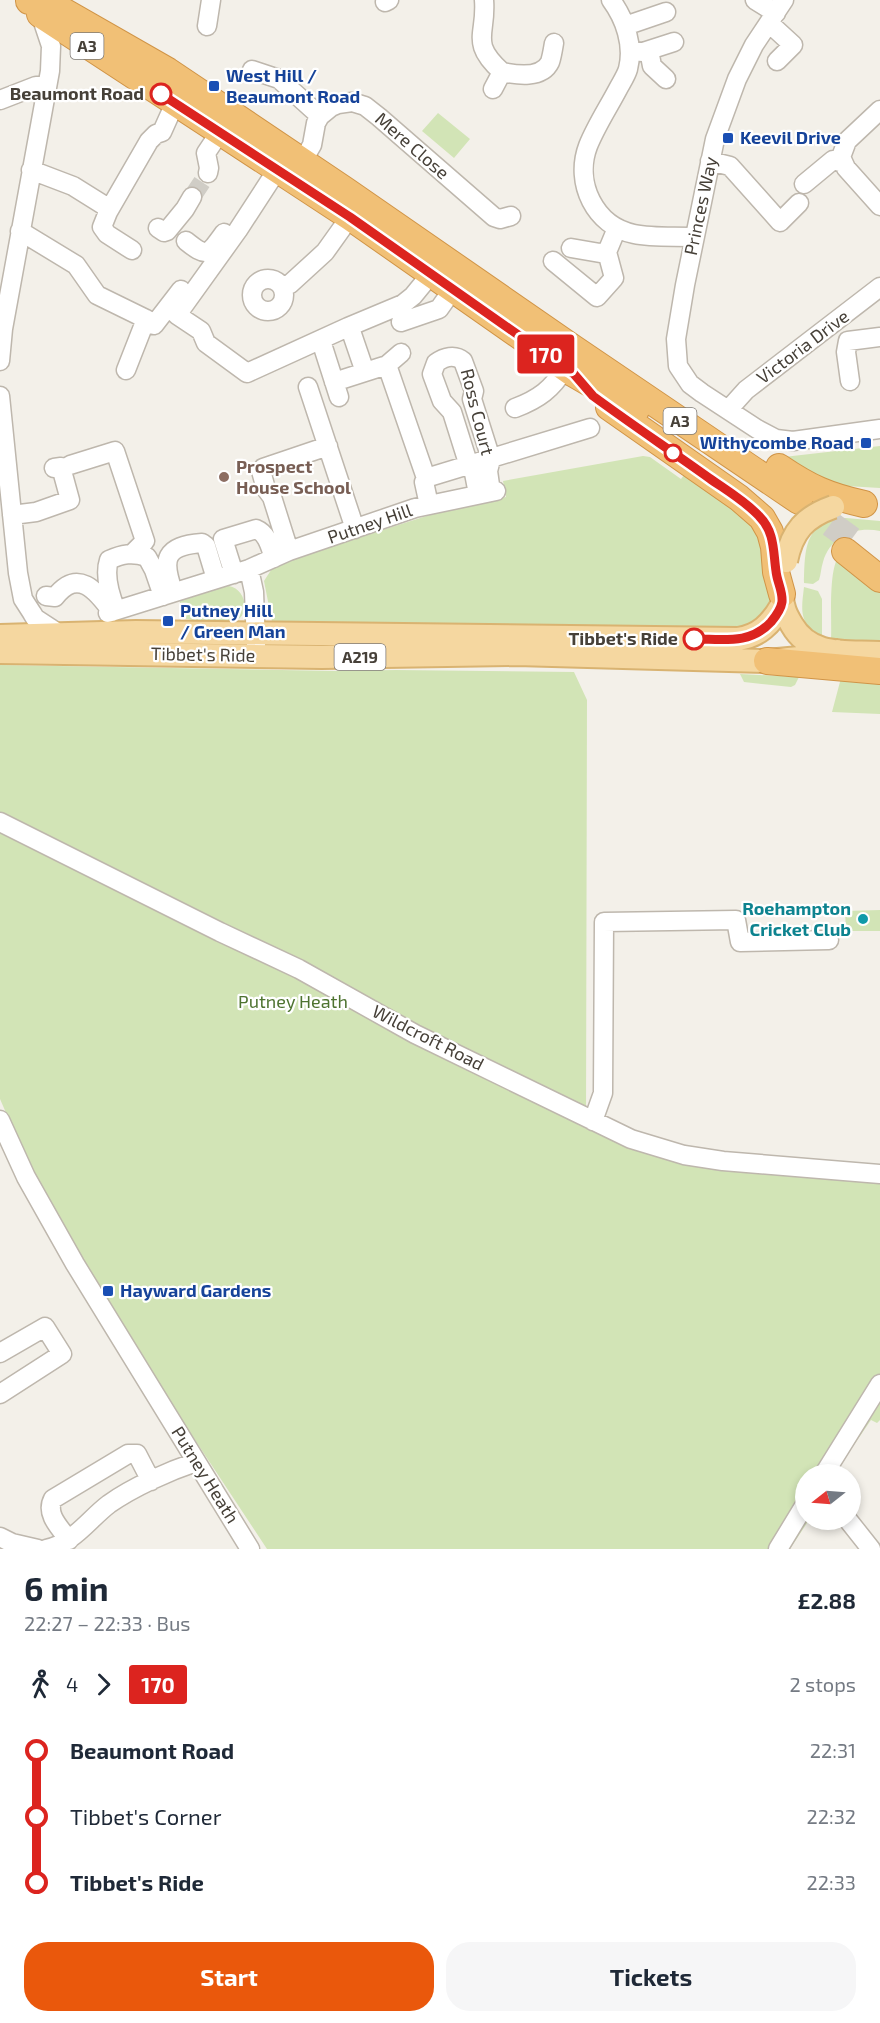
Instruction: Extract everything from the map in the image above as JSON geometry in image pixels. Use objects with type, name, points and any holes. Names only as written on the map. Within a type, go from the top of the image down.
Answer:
[{"type":"highway","name":"A3","points":[[41,4],[81,11],[345,190],[563,342],[603,367],[794,506]]},
{"type":"highway","name":"A3","points":[[41,4],[175,103],[350,217],[570,371],[754,478]]},
{"type":"highway","name":"A3","points":[[603,367],[638,377],[815,489],[835,497],[872,504]]},
{"type":"highway","name":"A3","points":[[570,371],[593,396],[739,498],[762,518],[771,532],[782,599]]},
{"type":"highway","points":[[880,560],[852,547],[880,579]]},
{"type":"highway","points":[[766,661],[880,671]]},
{"type":"main road","points":[[782,599],[790,544],[809,518],[833,507],[872,504]]},
{"type":"main road","name":"Tibbet's Ride","points":[[10,635],[256,632],[738,639],[759,633],[776,617],[782,599]]},
{"type":"main road","name":"A219","points":[[782,599],[795,630],[803,640],[819,648],[880,653]]},
{"type":"main road","name":"Tibbet's Ride","points":[[0,652],[322,657],[517,654],[766,661],[821,656],[837,651]]},
{"type":"street","points":[[207,26],[212,0]]},
{"type":"street","points":[[484,0],[480,34],[482,45],[486,54],[502,72],[528,75],[545,69],[550,61],[554,43]]},
{"type":"street","points":[[611,0],[625,26],[630,51],[628,70],[588,147],[583,172],[587,194],[602,218],[617,228],[633,234],[694,237]]},
{"type":"street","points":[[755,0],[776,12],[793,45],[777,62]]},
{"type":"street","points":[[0,361],[8,254],[20,231],[48,79],[51,46],[41,4]]},
{"type":"street","points":[[625,26],[666,12]]},
{"type":"street","name":"Princes Way","points":[[728,410],[690,384],[678,366],[676,356],[678,328],[710,161],[726,107],[754,45],[776,12]]},
{"type":"street","points":[[630,51],[643,52],[674,42]]},
{"type":"street","points":[[649,50],[652,66],[666,79]]},
{"type":"street","points":[[252,70],[279,79],[320,116],[312,145],[302,162]]},
{"type":"street","points":[[493,89],[502,72]]},
{"type":"street","points":[[0,100],[48,79]]},
{"type":"street","name":"Mere Close","points":[[320,116],[338,104],[352,102],[365,106],[494,217],[500,219],[511,216]]},
{"type":"street","points":[[132,250],[107,234],[102,227],[108,212],[143,152],[156,134],[162,132],[175,103]]},
{"type":"street","points":[[880,110],[847,141],[841,157],[843,163],[880,206]]},
{"type":"street","points":[[208,172],[206,153],[220,132]]},
{"type":"street","points":[[804,184],[833,160],[843,163]]},
{"type":"street","points":[[710,161],[730,166],[780,222],[799,203]]},
{"type":"street","points":[[186,241],[204,253],[212,247],[273,167]]},
{"type":"street","points":[[273,167],[238,230],[177,315],[201,331],[206,343],[247,373],[403,304],[413,297],[431,274]]},
{"type":"street","points":[[31,170],[73,186],[105,206]]},
{"type":"street","points":[[158,228],[164,232],[167,231],[192,197]]},
{"type":"street","points":[[282,287],[290,284],[325,252],[350,217]]},
{"type":"street","points":[[553,261],[597,297],[614,278],[606,252],[617,228]]},
{"type":"street","points":[[20,231],[76,265],[97,295],[150,322]]},
{"type":"street","points":[[571,248],[600,254],[606,252]]},
{"type":"street","points":[[126,370],[150,322],[194,272]]},
{"type":"street","name":"Victoria Drive","points":[[728,410],[746,390],[880,287]]},
{"type":"street","points":[[401,322],[439,309],[453,289]]},
{"type":"street","points":[[352,334],[365,372]]},
{"type":"street","points":[[850,381],[846,352],[848,341],[880,337]]},
{"type":"street","points":[[323,347],[336,390],[365,372],[394,359],[426,478],[424,482],[429,504]]},
{"type":"street","name":"Ross Court","points":[[448,357],[460,357],[474,391],[472,399],[491,459],[488,471],[488,493],[469,466],[452,412],[442,401],[432,374],[436,363],[448,357]]},
{"type":"street","points":[[515,408],[540,397],[570,371]]},
{"type":"street","points":[[308,387],[356,529]]},
{"type":"street","points":[[452,412],[468,404],[474,406]]},
{"type":"street","points":[[0,407],[3,456],[23,600],[36,618],[58,633]]},
{"type":"street","points":[[728,410],[757,429],[784,441],[880,429]]},
{"type":"street","points":[[426,478],[590,428]]},
{"type":"street","points":[[282,554],[272,497],[266,489],[261,471],[263,468],[328,446]]},
{"type":"street","points":[[12,515],[36,512],[70,500],[61,467],[115,451],[145,541],[134,552]]},
{"type":"street","name":"Putney Hill","points":[[112,612],[233,574],[282,554],[429,504],[488,493]]},
{"type":"street","points":[[233,574],[223,539],[256,529],[261,531],[282,554]]},
{"type":"street","points":[[168,594],[166,570],[168,555],[174,550],[202,543],[206,546],[210,556],[254,592],[255,656]]},
{"type":"street","points":[[112,612],[106,568],[109,560],[118,555],[134,552],[147,557],[168,594]]},
{"type":"street","points":[[46,596],[55,597],[66,586],[74,583],[84,584],[102,597],[112,612]]},
{"type":"street","points":[[10,635],[23,600]]},
{"type":"street","name":"Wildcroft Road","points":[[0,822],[299,969],[415,1034],[631,1139],[684,1155],[763,1165],[880,1174]]},
{"type":"street","points":[[593,1121],[603,1093],[603,922],[736,920],[740,942],[829,940]]},
{"type":"street","name":"Putney Heath","points":[[0,1120],[26,1178],[196,1462],[244,1547]]},
{"type":"street","points":[[0,1353],[45,1327],[62,1354],[0,1394]]},
{"type":"street","points":[[830,1464],[879,1388]]},
{"type":"street","points":[[69,1540],[51,1515],[50,1506],[53,1499],[128,1454],[137,1454],[151,1481]]},
{"type":"street","points":[[46,1549],[69,1540],[109,1504],[151,1481],[196,1462]]},
{"type":"street","points":[[778,1549],[795,1521]]},
{"type":"street","points":[[856,1530],[871,1549]]},
{"type":"street","points":[[0,1536],[12,1543],[38,1549]]},
{"type":"green space","points":[[438,113],[470,139],[454,158],[422,131]]},
{"type":"green space","points":[[880,446],[880,488],[829,485],[775,458]]},
{"type":"green space","points":[[643,456],[650,457],[681,479],[687,471],[752,514],[771,559],[769,602],[764,614],[743,630],[381,626],[272,622],[264,581],[273,567],[285,561],[458,506],[506,497],[503,481]]},
{"type":"green space","points":[[846,518],[880,521],[880,531],[862,530],[838,539],[826,553],[819,580],[813,584],[804,583],[807,548],[815,531],[832,520]]},
{"type":"green space","points":[[839,556],[880,589],[880,643],[831,639],[833,572]]},
{"type":"green space","points":[[229,586],[235,588],[243,597],[245,609],[239,619],[221,624],[180,618],[180,601],[213,589]]},
{"type":"green space","points":[[804,587],[818,591],[822,599],[822,638],[814,633],[805,622],[802,610]]},
{"type":"green space","name":"Putney Heath","points":[[0,665],[335,671],[574,672],[587,700],[586,1125],[660,1158],[698,1166],[880,1182],[880,1420],[877,1423],[871,1420],[841,1464],[795,1464],[795,1530],[802,1530],[790,1549],[267,1549],[164,1393],[89,1271],[34,1177],[0,1099]]},
{"type":"green space","points":[[740,674],[799,677],[795,685],[791,687],[744,682]]},
{"type":"green space","points":[[841,678],[880,681],[880,714],[832,712]]},
{"type":"green space","points":[[880,910],[880,931],[846,931],[845,911]]},
{"type":"tunnel","points":[[192,197],[208,173]]},
{"type":"tunnel","points":[[799,501],[858,544]]},
{"type":"bus line","name":"170","points":[[161,94],[350,217],[574,374],[593,396],[739,498],[762,518],[771,532],[776,572],[782,594],[782,605],[776,617],[759,633],[749,637],[694,639]]},
{"type":"place","name":"West Hill / Beaumont Road","points":[[214,86]]},
{"type":"place","name":"Beaumont Road","points":[[161,94]]},
{"type":"place","name":"Keevil Drive","points":[[728,138]]},
{"type":"place","name":"Withycombe Road","points":[[866,443]]},
{"type":"place","name":"Prospect House School","points":[[224,477]]},
{"type":"place","name":"Putney Hill / Green Man","points":[[168,621]]},
{"type":"place","name":"Tibbet's Ride","points":[[694,639]]},
{"type":"place","name":"Roehampton Cricket Club","points":[[863,919]]},
{"type":"place","name":"Hayward Gardens","points":[[108,1291]]}]
